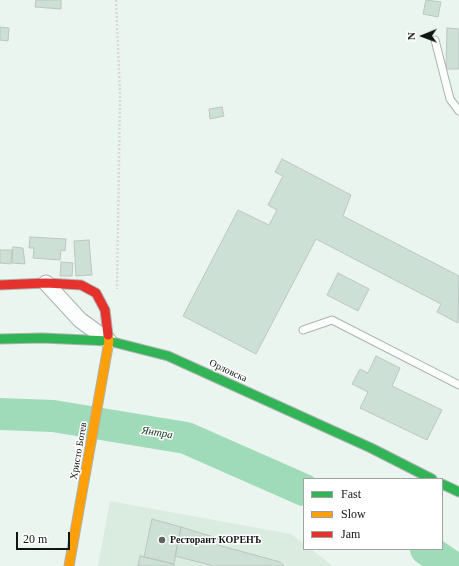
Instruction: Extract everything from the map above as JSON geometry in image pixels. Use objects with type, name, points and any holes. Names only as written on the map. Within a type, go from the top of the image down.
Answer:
[{"type":"street","points":[[0,285],[46,283],[81,285],[96,293],[105,310]]},
{"type":"street","points":[[46,283],[80,320],[109,341]]},
{"type":"street","name":"Христо Ботев","points":[[70,566],[109,341],[105,310]]},
{"type":"street","name":"Орловска","points":[[0,339],[42,338],[109,341],[168,356],[371,448],[430,478]]},
{"type":"street","points":[[443,484],[459,492]]},
{"type":"lane","points":[[435,40],[450,99],[459,111]]},
{"type":"lane","points":[[303,330],[332,320],[459,385]]},
{"type":"path","points":[[105,310],[117,292],[120,94],[116,0]]},
{"type":"shaded area","points":[[110,501],[291,534],[303,543],[303,550],[312,550],[333,566],[98,566]]},
{"type":"building","points":[[36,0],[61,0],[61,9],[35,7]]},
{"type":"building","points":[[426,0],[441,2],[438,17],[423,14]]},
{"type":"building","points":[[0,27],[9,28],[8,41],[0,40]]},
{"type":"building","points":[[447,28],[459,29],[459,69],[446,69]]},
{"type":"building","points":[[222,107],[224,116],[210,119],[209,109]]},
{"type":"building","points":[[282,159],[351,195],[343,216],[459,276],[458,323],[437,312],[441,304],[316,239],[256,354],[183,316],[238,210],[269,225],[277,210],[268,205],[283,176],[275,172]]},
{"type":"building","points":[[30,237],[66,239],[65,251],[61,250],[60,260],[33,258],[34,248],[29,248]]},
{"type":"building","points":[[89,240],[92,275],[76,276],[74,241]]},
{"type":"building","points":[[13,247],[23,248],[25,264],[12,263]]},
{"type":"building","points":[[0,250],[12,250],[11,264],[0,263]]},
{"type":"building","points":[[61,262],[73,263],[72,276],[60,276]]},
{"type":"building","points":[[338,273],[369,289],[358,311],[327,295]]},
{"type":"building","points":[[376,356],[400,368],[392,386],[442,410],[427,440],[360,408],[368,392],[352,384],[360,369],[368,373]]},
{"type":"building","name":"Ресторант КОРЕНЪ","points":[[152,519],[181,527],[174,564],[144,557]]},
{"type":"building","points":[[181,527],[220,539],[218,545],[280,562],[284,566],[214,566],[175,556]]},
{"type":"building","points":[[140,556],[174,564],[174,566],[138,566]]},
{"type":"waterway","name":"Янтра","points":[[0,414],[53,416],[186,438],[303,490]]},
{"type":"waterway","name":"Янтра","points":[[427,550],[451,566]]},
{"type":"traffic: fast","points":[[0,339],[42,338],[109,341],[168,356],[371,448],[430,478]]},
{"type":"traffic: fast","points":[[443,484],[459,492]]},
{"type":"traffic: slow","points":[[69,566],[109,341],[108,335]]},
{"type":"traffic: jam","points":[[0,285],[46,283],[81,285],[96,293],[105,310],[108,335]]},
{"type":"place","name":"Ресторант КОРЕНЪ","points":[[162,540]]}]
